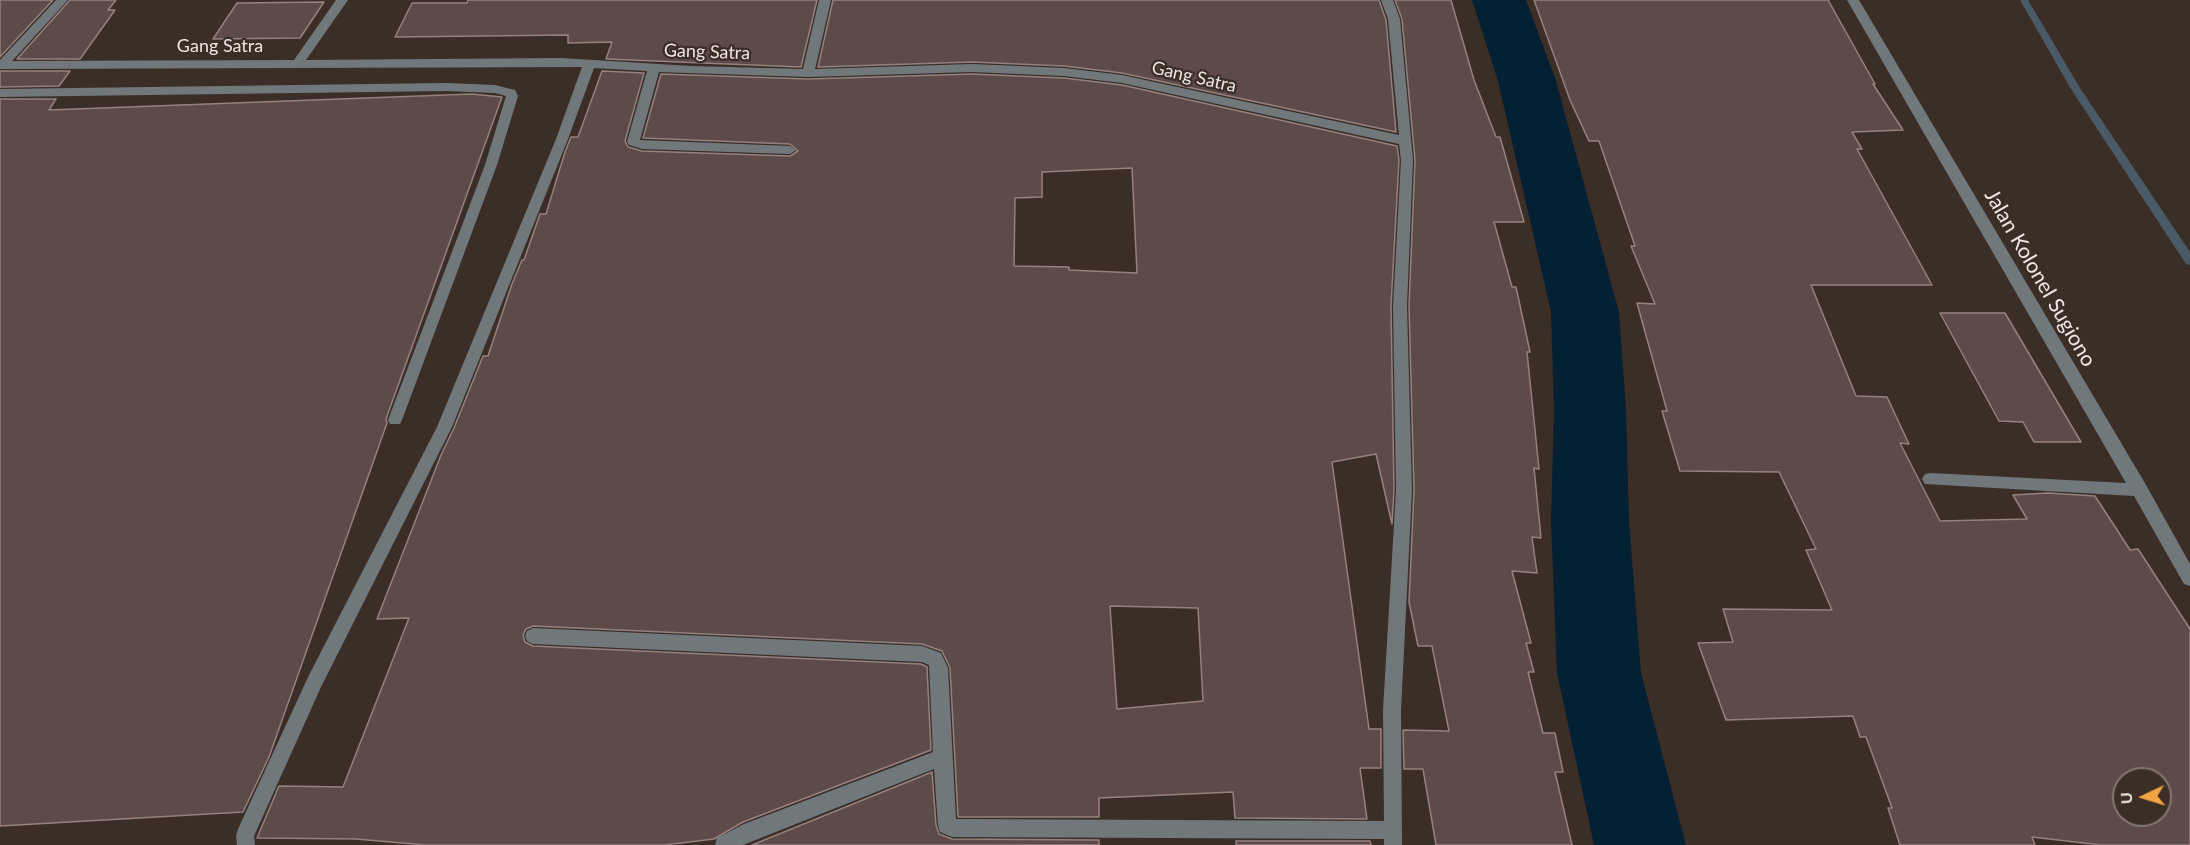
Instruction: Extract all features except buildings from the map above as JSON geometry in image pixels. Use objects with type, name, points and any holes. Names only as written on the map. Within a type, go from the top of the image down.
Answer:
[{"type":"street","points":[[1,65],[62,0]]},
{"type":"street","points":[[298,63],[342,0]]},
{"type":"street","points":[[808,73],[825,0]]},
{"type":"street","points":[[533,636],[922,654],[934,659],[939,668],[947,825],[952,828],[1393,837],[1392,710],[1404,489],[1400,306],[1407,160],[1394,19],[1387,0]]},
{"type":"street","name":"Jalan Kolonel Sugiono","points":[[1853,0],[2190,579]]},
{"type":"street","points":[[246,845],[245,836],[315,681],[444,427],[562,139],[589,64]]},
{"type":"street","name":"Gang Satra","points":[[1,65],[589,64],[808,73],[972,68],[1064,72],[1122,79],[1405,141]]},
{"type":"street","points":[[654,68],[633,142],[642,145],[790,150]]},
{"type":"street","points":[[0,93],[446,87],[495,89],[511,93],[505,122],[490,165],[395,420]]},
{"type":"street","points":[[1930,479],[2140,490]]},
{"type":"street","points":[[724,845],[751,831],[942,757]]},
{"type":"waterway","points":[[1499,0],[1527,81],[1585,312],[1590,410],[1590,521],[1599,673],[1640,845]]},
{"type":"waterway","points":[[2024,0],[2076,89],[2190,261]]}]
